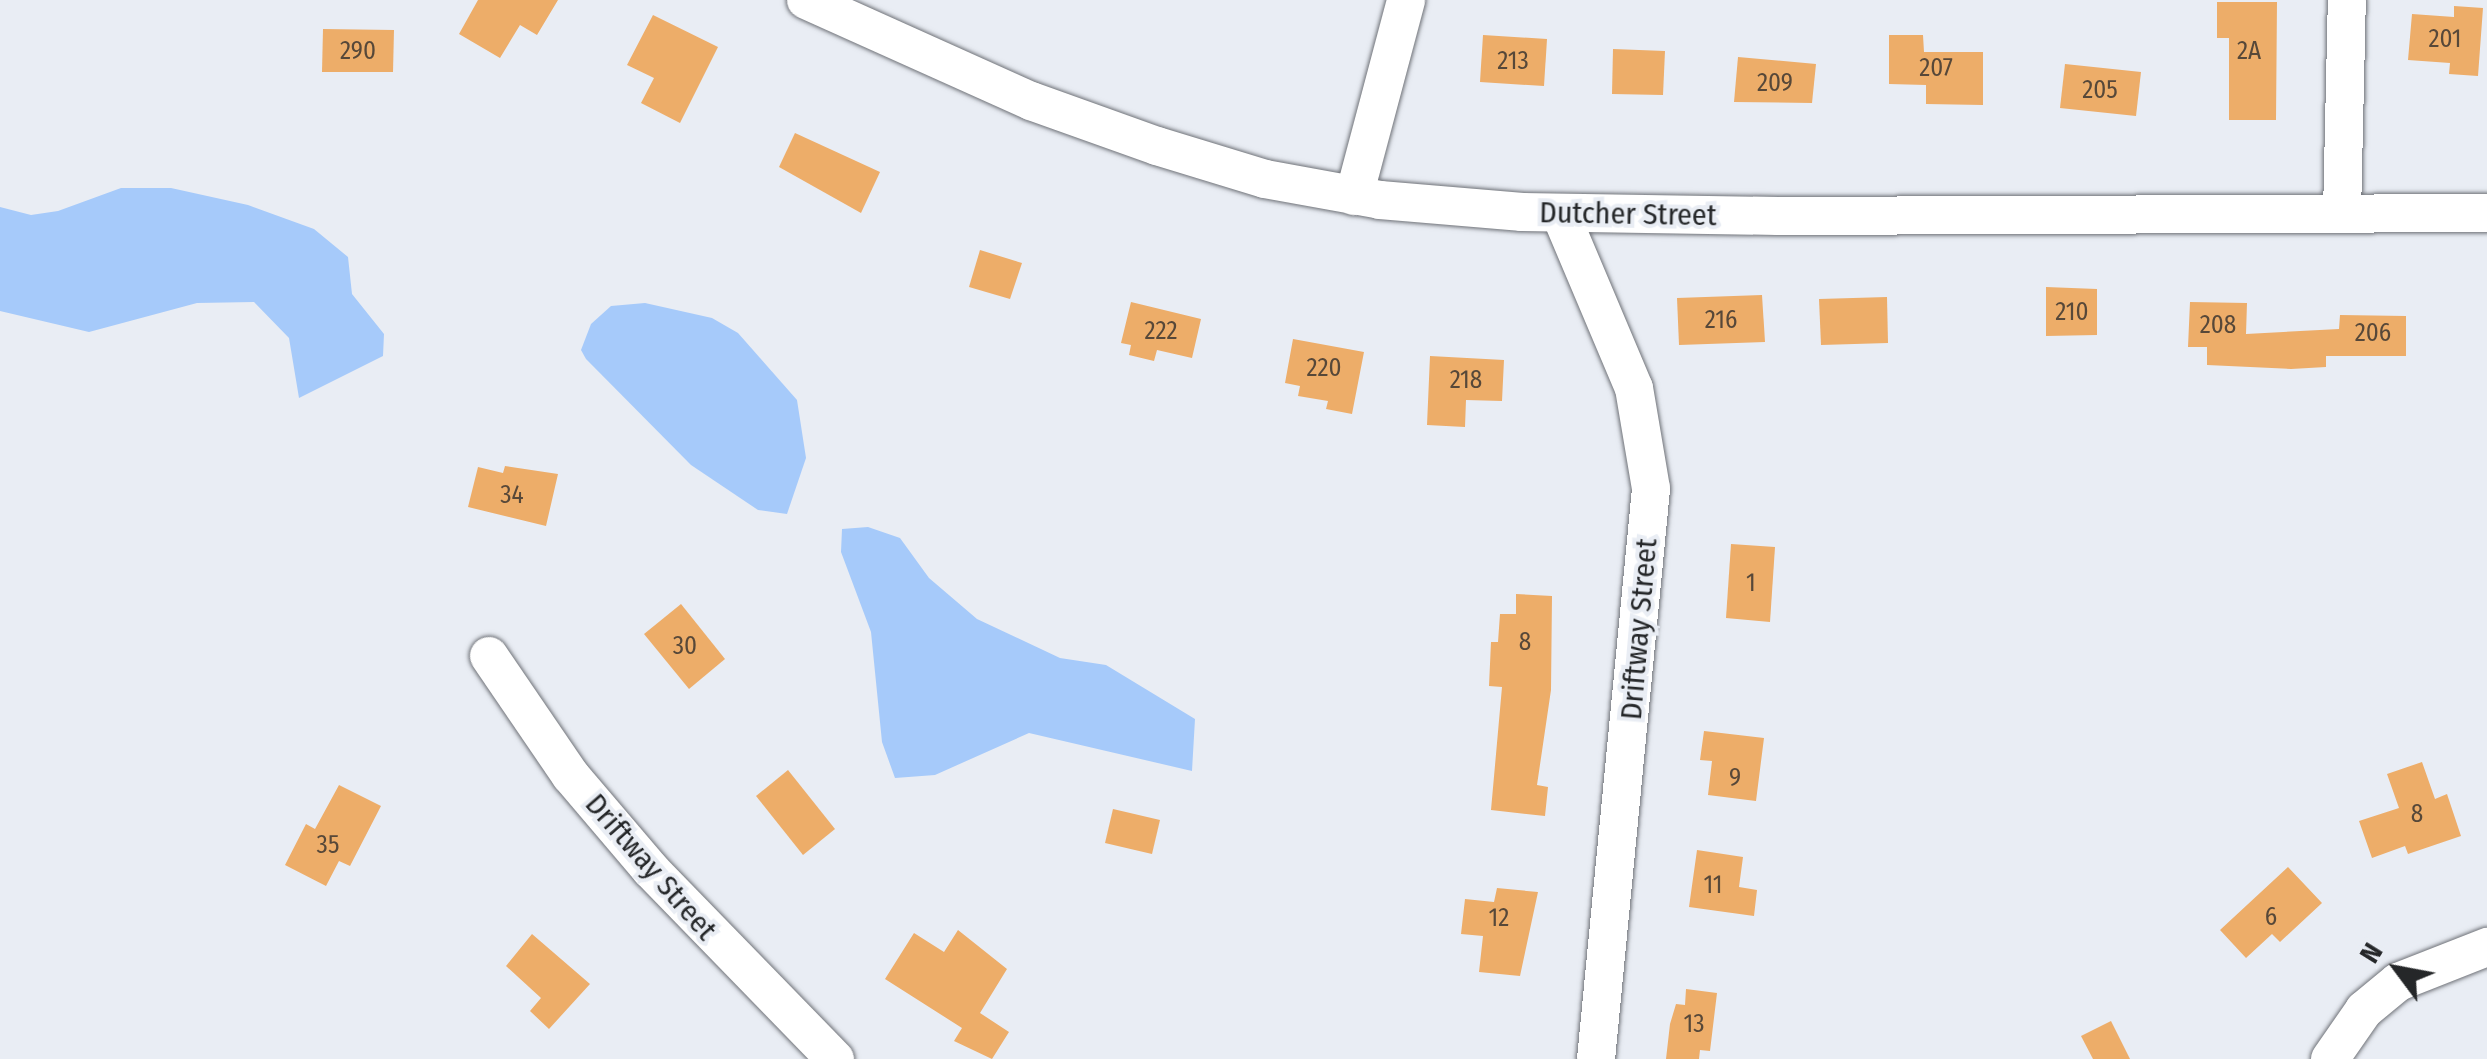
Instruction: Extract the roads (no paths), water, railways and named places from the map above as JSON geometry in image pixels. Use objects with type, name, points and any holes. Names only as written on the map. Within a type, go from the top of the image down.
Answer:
[{"type":"street","name":"Dutcher Street","points":[[806,0],[1031,101],[1156,146],[1265,179],[1354,196],[1560,213],[2487,212]]},
{"type":"street","points":[[1354,196],[1406,0]]},
{"type":"street","points":[[2342,214],[2347,0]]},
{"type":"street","name":"Driftway Street","points":[[1560,213],[1634,388],[1651,489],[1596,1059]]},
{"type":"street","name":"Driftway Street","points":[[488,656],[571,776],[651,870],[835,1059]]},
{"type":"street","points":[[2330,1059],[2364,1010],[2398,982],[2487,947]]}]
